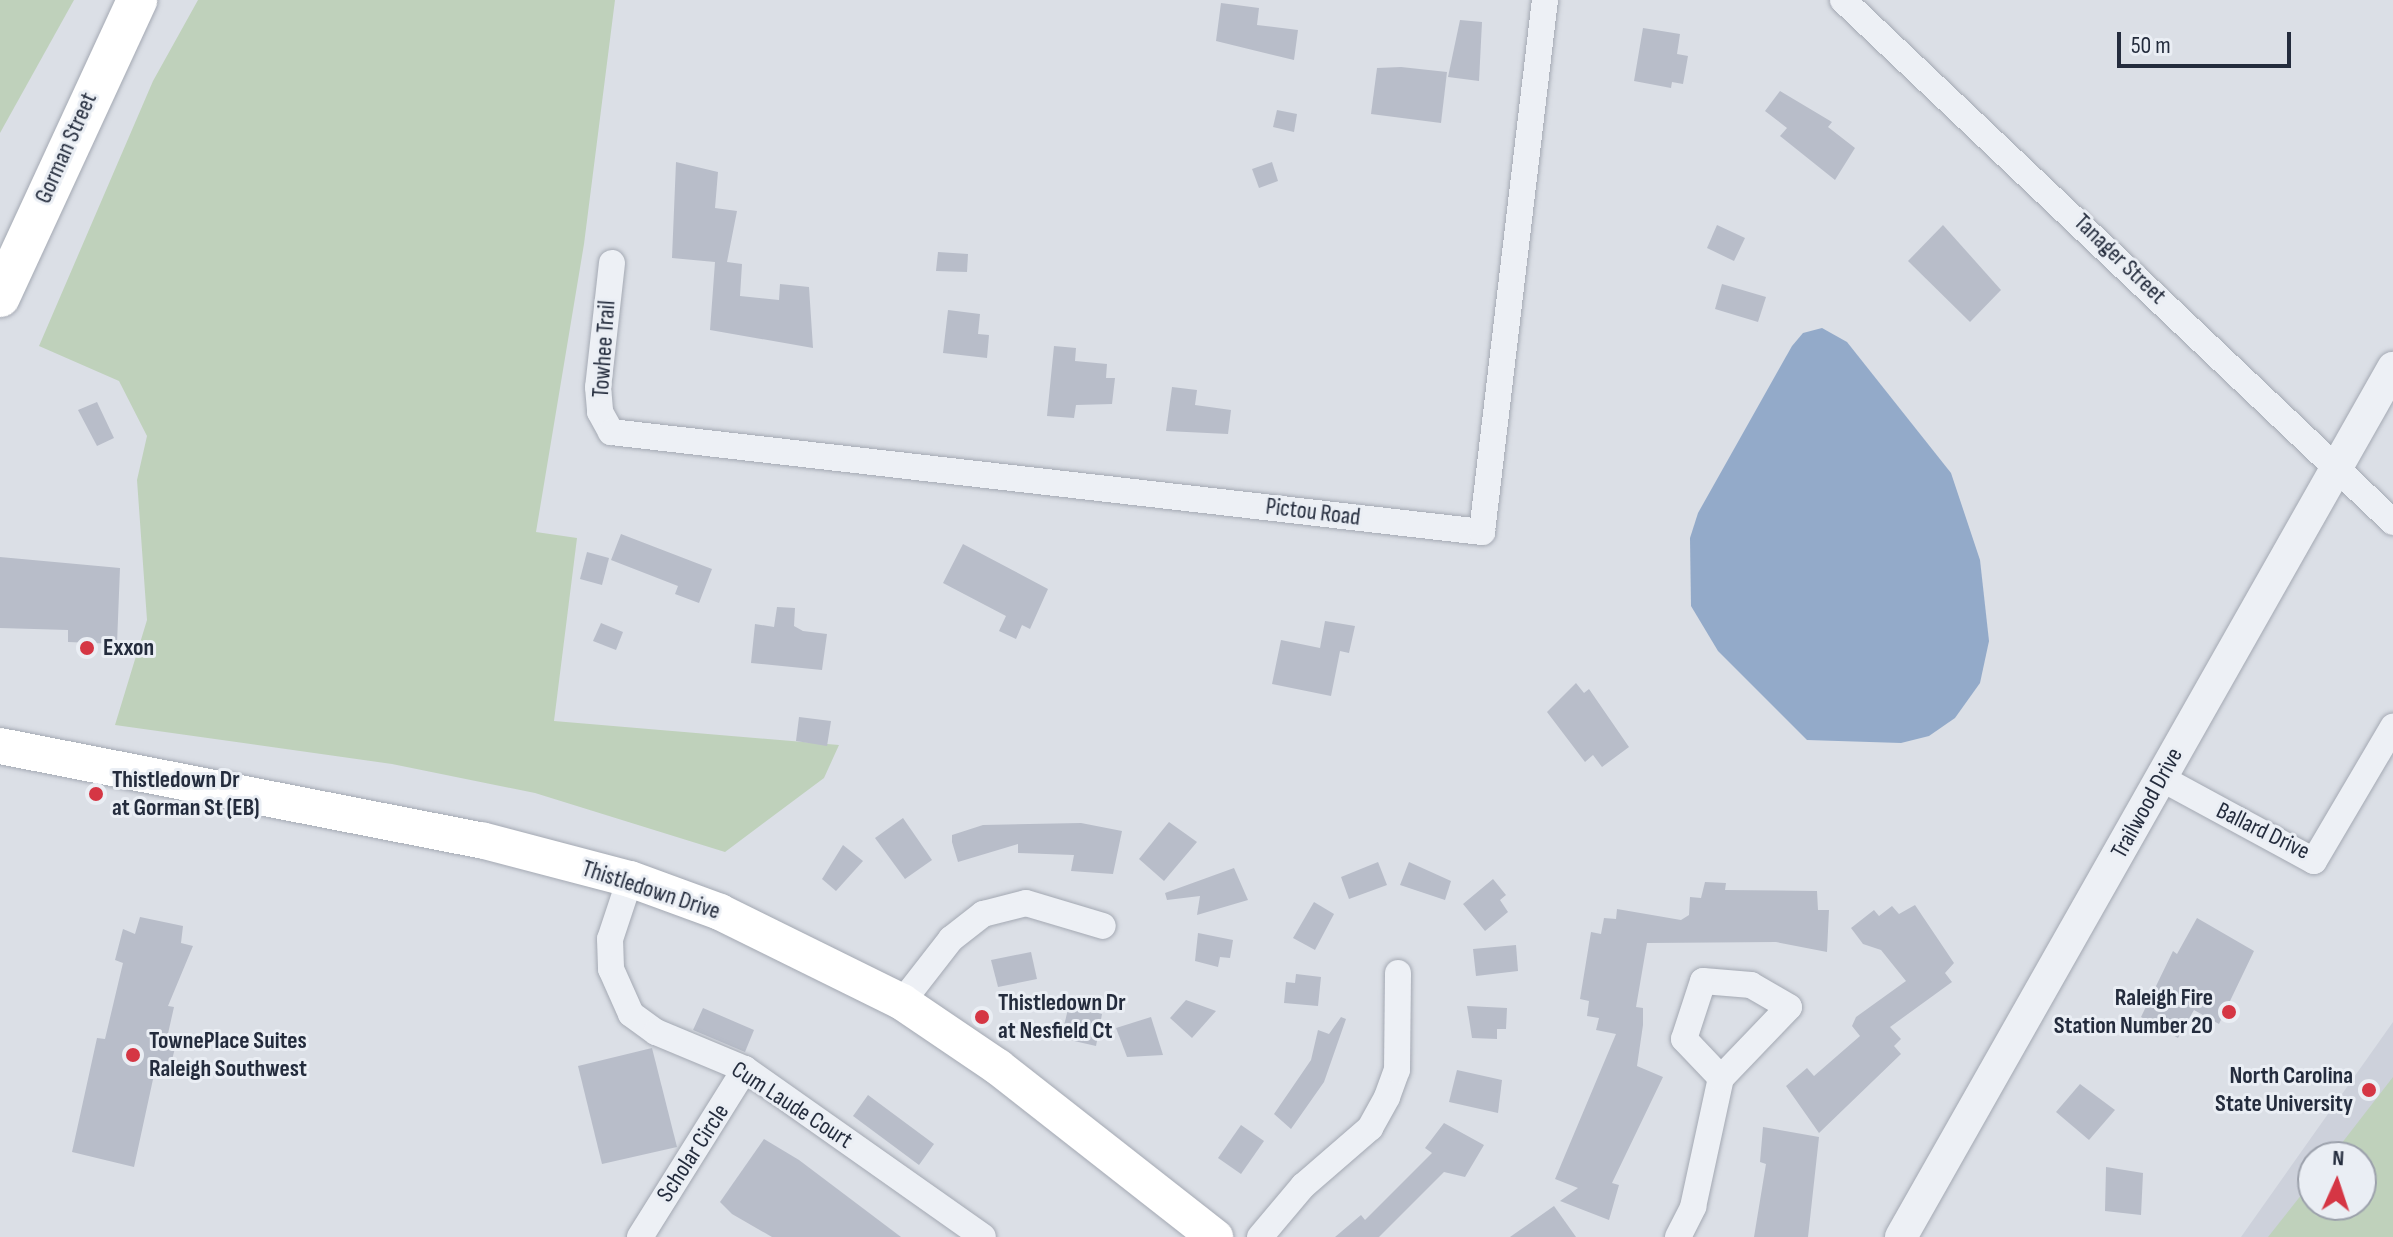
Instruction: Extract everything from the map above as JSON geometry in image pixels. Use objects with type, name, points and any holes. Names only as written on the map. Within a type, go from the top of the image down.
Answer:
[{"type":"main road","name":"Gorman Street","points":[[3,282],[137,0]]},
{"type":"main road","name":"Thistledown Drive","points":[[0,746],[481,840],[630,879],[720,912],[902,1002],[998,1067],[1215,1237]]},
{"type":"street","name":"Pictou Road","points":[[611,432],[1482,532],[1545,0]]},
{"type":"street","name":"Tanager Street","points":[[1843,0],[2393,522]]},
{"type":"street","name":"Towhee Trail","points":[[611,432],[600,412],[598,387],[612,263]]},
{"type":"street","name":"Trailwood Drive","points":[[1901,1237],[2393,368]]},
{"type":"street","name":"Ballard Drive","points":[[2161,778],[2314,861],[2393,727]]},
{"type":"street","name":"Cum Laude Court","points":[[630,879],[610,939],[620,996],[656,1032],[745,1069],[983,1237]]},
{"type":"street","points":[[902,1002],[951,939],[983,914],[1026,903],[1103,926]]},
{"type":"street","points":[[1260,1237],[1303,1186],[1370,1128],[1387,1097],[1397,1070],[1398,973]]},
{"type":"street","name":"Scholar Circle","points":[[640,1237],[745,1069]]},
{"type":"street","points":[[1678,1237],[1693,1207],[1721,1078]]},
{"type":"shaded area","name":"North Carolina State University","points":[[2393,1022],[2393,1237],[2241,1237],[2297,1158],[2297,1221],[2377,1221],[2377,1141],[2309,1141]]},
{"type":"green space","points":[[0,0],[74,0],[0,133]]},
{"type":"green space","points":[[198,0],[615,0],[584,244],[536,532],[577,538],[554,721],[839,745],[824,778],[725,852],[535,793],[392,764],[115,725],[147,620],[137,480],[147,436],[119,381],[39,346],[153,81]]},
{"type":"green space","points":[[2393,1077],[2393,1237],[2268,1237],[2297,1200],[2297,1221],[2377,1221],[2377,1141],[2343,1141]]},
{"type":"water","points":[[1822,328],[1847,342],[1951,473],[1980,560],[1989,641],[1980,683],[1955,718],[1929,736],[1901,743],[1807,740],[1718,651],[1691,606],[1690,538],[1698,513],[1792,346],[1803,333]]},
{"type":"building","points":[[1221,3],[1259,8],[1257,25],[1298,30],[1294,60],[1216,41]]},
{"type":"building","points":[[1460,20],[1482,22],[1479,81],[1448,77]]},
{"type":"building","points":[[1643,28],[1680,34],[1677,54],[1688,56],[1683,84],[1672,82],[1671,88],[1634,81]]},
{"type":"building","points":[[1377,68],[1447,72],[1441,123],[1371,114]]},
{"type":"building","points":[[1780,91],[1832,122],[1828,127],[1855,148],[1835,180],[1780,136],[1787,128],[1765,111]]},
{"type":"building","points":[[1277,110],[1297,114],[1294,132],[1273,127]]},
{"type":"building","points":[[676,162],[718,172],[715,208],[737,211],[727,262],[742,264],[740,296],[779,300],[780,284],[809,287],[813,348],[710,330],[715,262],[672,258]]},
{"type":"building","points":[[1272,162],[1278,181],[1259,188],[1252,169]]},
{"type":"building","points":[[1717,225],[1745,238],[1734,261],[1707,248]]},
{"type":"building","points":[[1943,225],[2001,290],[1970,322],[1908,261]]},
{"type":"building","points":[[938,252],[968,254],[967,272],[936,271]]},
{"type":"building","points":[[1722,284],[1766,297],[1758,322],[1715,309]]},
{"type":"building","points":[[948,310],[980,314],[978,334],[989,335],[987,358],[943,353]]},
{"type":"building","points":[[1054,346],[1076,348],[1075,361],[1107,364],[1106,378],[1115,378],[1112,404],[1076,405],[1074,418],[1047,416]]},
{"type":"building","points":[[1172,387],[1197,390],[1195,405],[1231,410],[1228,434],[1166,431]]},
{"type":"building","points":[[97,402],[114,438],[97,446],[78,410]]},
{"type":"building","points":[[621,534],[712,569],[699,603],[675,594],[678,586],[611,560]]},
{"type":"building","points":[[963,544],[1048,589],[1030,629],[1022,625],[1016,639],[999,631],[1006,616],[943,583]]},
{"type":"building","points":[[587,552],[609,558],[602,585],[580,579]]},
{"type":"building","points":[[0,557],[120,568],[117,644],[68,642],[68,630],[0,628]]},
{"type":"building","points":[[777,607],[795,608],[794,626],[803,631],[827,634],[822,670],[751,663],[755,624],[774,627]]},
{"type":"building","points":[[1325,621],[1355,626],[1349,653],[1340,651],[1331,696],[1272,684],[1281,640],[1320,648]]},
{"type":"building","points":[[601,623],[623,632],[616,650],[593,641]]},
{"type":"building","points":[[1576,683],[1584,693],[1589,689],[1629,747],[1602,767],[1593,755],[1585,762],[1547,712]]},
{"type":"building","points":[[799,717],[831,721],[827,746],[796,741]]},
{"type":"building","points":[[903,818],[932,860],[905,879],[875,838]]},
{"type":"building","points":[[1169,822],[1197,842],[1164,881],[1139,859]]},
{"type":"building","points":[[1081,823],[1122,831],[1113,874],[1071,871],[1074,855],[1018,853],[1018,844],[958,862],[952,842],[952,835],[983,825]]},
{"type":"building","points":[[843,845],[863,861],[836,891],[822,879]]},
{"type":"building","points":[[1378,862],[1387,885],[1349,899],[1341,877]]},
{"type":"building","points":[[1409,862],[1451,881],[1445,900],[1400,885]]},
{"type":"building","points":[[1234,868],[1248,900],[1197,915],[1200,896],[1167,900],[1165,893]]},
{"type":"building","points":[[1493,879],[1506,895],[1500,900],[1508,912],[1485,931],[1463,904]]},
{"type":"building","points":[[1705,882],[1726,883],[1725,890],[1817,891],[1818,910],[1829,910],[1827,952],[1776,942],[1647,943],[1636,1007],[1643,1008],[1637,1066],[1663,1077],[1612,1183],[1619,1185],[1609,1220],[1560,1201],[1578,1188],[1555,1179],[1616,1034],[1596,1030],[1599,1018],[1587,1016],[1589,1001],[1580,999],[1591,932],[1601,934],[1604,918],[1616,919],[1617,909],[1681,920],[1689,915],[1690,897],[1701,898]]},
{"type":"building","points":[[1314,902],[1334,914],[1315,950],[1293,938]]},
{"type":"building","points":[[1915,905],[1954,963],[1945,973],[1952,982],[1890,1027],[1901,1039],[1894,1046],[1901,1054],[1819,1133],[1786,1086],[1807,1068],[1814,1076],[1860,1036],[1852,1026],[1856,1017],[1906,981],[1881,950],[1863,944],[1851,928],[1874,910],[1879,916],[1892,906],[1899,914]]},
{"type":"building","name":"TownePlace Suites Raleigh Southwest","points":[[140,917],[183,926],[181,943],[193,946],[168,1006],[174,1007],[167,1038],[177,1040],[169,1072],[155,1070],[134,1167],[72,1152],[97,1038],[105,1039],[123,963],[115,960],[123,929],[135,934]]},
{"type":"building","points":[[2197,918],[2254,951],[2219,1024],[2194,1010],[2178,1038],[2141,1017],[2173,951],[2177,954]]},
{"type":"building","points":[[1198,933],[1233,940],[1230,958],[1220,957],[1218,967],[1195,961]]},
{"type":"building","points":[[1516,945],[1518,971],[1476,976],[1473,949]]},
{"type":"building","points":[[1031,952],[1037,979],[998,987],[991,960]]},
{"type":"building","points":[[1296,974],[1321,977],[1318,1006],[1284,1003],[1286,982],[1295,983]]},
{"type":"building","points":[[1186,1000],[1216,1011],[1192,1038],[1170,1018]]},
{"type":"building","points":[[1069,1005],[1102,1014],[1096,1046],[1061,1038]]},
{"type":"building","points":[[1467,1006],[1507,1008],[1506,1029],[1497,1029],[1497,1039],[1472,1038]]},
{"type":"building","points":[[703,1008],[754,1030],[745,1052],[693,1030]]},
{"type":"building","points":[[1151,1017],[1163,1055],[1127,1057],[1116,1028]]},
{"type":"building","points":[[1341,1017],[1346,1019],[1324,1082],[1291,1129],[1274,1114],[1311,1060],[1318,1030],[1329,1034]]},
{"type":"building","points":[[652,1048],[677,1147],[602,1164],[578,1066]]},
{"type":"building","points":[[1457,1070],[1502,1080],[1498,1113],[1449,1102]]},
{"type":"building","points":[[2080,1084],[2115,1110],[2089,1140],[2056,1112]]},
{"type":"building","points":[[868,1095],[934,1144],[919,1165],[853,1116]]},
{"type":"building","points":[[1444,1123],[1484,1145],[1465,1177],[1444,1172],[1379,1237],[1335,1237],[1361,1215],[1365,1220],[1432,1153],[1425,1148]]},
{"type":"building","points":[[1241,1125],[1264,1141],[1241,1174],[1218,1158]]},
{"type":"building","points":[[1763,1127],[1819,1137],[1808,1237],[1754,1237],[1766,1164],[1760,1162]]},
{"type":"building","points":[[764,1139],[799,1160],[901,1237],[772,1237],[732,1214],[720,1202]]},
{"type":"building","points":[[2106,1167],[2143,1173],[2141,1215],[2105,1211]]},
{"type":"building","points":[[1554,1206],[1576,1237],[1510,1237]]},
{"type":"place","name":"Exxon","points":[[87,648]]},
{"type":"place","name":"Thistledown Dr at Gorman St (EB)","points":[[96,794]]},
{"type":"place","name":"Raleigh Fire Station Number 20","points":[[2229,1012]]},
{"type":"place","name":"Thistledown Dr at Nesfield Ct","points":[[982,1017]]},
{"type":"place","name":"TownePlace Suites Raleigh Southwest","points":[[133,1055]]},
{"type":"place","name":"North Carolina State University","points":[[2369,1090]]}]
